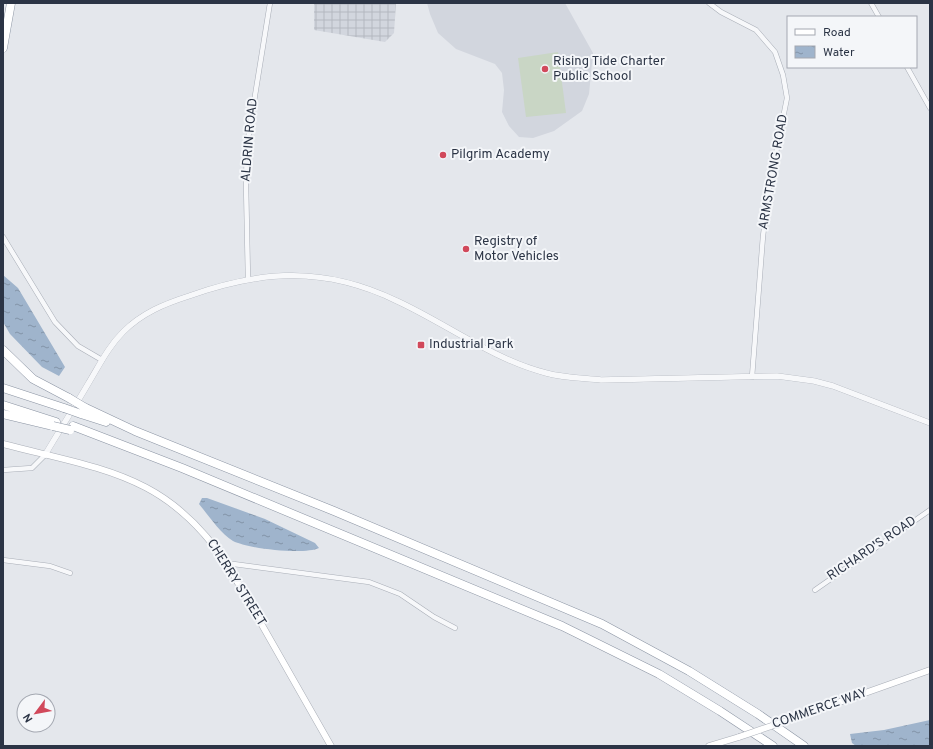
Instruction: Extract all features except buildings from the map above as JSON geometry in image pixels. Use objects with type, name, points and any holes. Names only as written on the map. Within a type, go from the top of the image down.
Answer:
[{"type":"highway","points":[[3,55],[3,46],[12,3]]},
{"type":"highway","points":[[3,350],[33,379],[69,398],[83,410]]},
{"type":"highway","points":[[3,388],[64,408],[83,410],[334,511],[602,624],[689,671],[758,714],[804,746]]},
{"type":"highway","points":[[3,405],[54,424]]},
{"type":"highway","points":[[3,414],[72,428],[103,437],[562,626],[659,674],[773,746]]},
{"type":"main road","name":"CHERRY STREET","points":[[3,444],[116,473],[152,490],[172,503],[195,524],[226,562],[331,746]]},
{"type":"main road","name":"COMMERCE WAY","points":[[709,746],[786,721],[930,670]]},
{"type":"street","name":"ALDRIN ROAD","points":[[248,278],[246,186],[247,145],[270,3]]},
{"type":"street","name":"ARMSTRONG ROAD","points":[[709,3],[721,12],[756,30],[775,52],[783,75],[787,98],[769,190],[763,236],[752,376]]},
{"type":"street","points":[[871,3],[878,16]]},
{"type":"street","points":[[908,68],[930,108]]},
{"type":"street","points":[[3,237],[55,322],[78,346],[102,360]]},
{"type":"street","points":[[3,470],[32,468],[45,455],[102,360],[115,341],[131,324],[148,312],[169,302],[248,278],[271,276],[303,276],[330,279],[359,285],[398,301],[501,356],[528,368],[556,375],[601,380],[777,376],[827,384],[930,423]]},
{"type":"street","name":"RICHARD'S ROAD","points":[[815,590],[930,510]]},
{"type":"street","points":[[3,560],[50,566],[70,573]]},
{"type":"street","points":[[226,562],[369,582],[400,594],[434,617],[455,628]]},
{"type":"shaded area","points":[[314,3],[396,3],[394,33],[385,42],[314,30]]},
{"type":"shaded area","name":"Rising Tide Charter Public School","points":[[427,3],[565,3],[593,53],[589,94],[582,111],[554,131],[533,138],[519,137],[509,126],[502,112],[504,90],[502,73],[495,64],[456,49],[438,33]]},
{"type":"green space","points":[[558,52],[566,113],[526,117],[518,58]]},
{"type":"water","points":[[3,275],[18,288],[65,367],[59,376],[42,367],[10,334],[3,322]]},
{"type":"water","points":[[202,498],[207,498],[265,519],[315,543],[319,548],[301,551],[263,549],[233,541],[219,529],[199,504]]},
{"type":"water","points":[[930,720],[930,746],[856,746],[852,743],[850,734],[884,730]]},
{"type":"place","name":"Rising Tide Charter Public School","points":[[545,69]]},
{"type":"place","name":"Pilgrim Academy","points":[[443,155]]},
{"type":"place","name":"Registry of Motor Vehicles","points":[[466,249]]},
{"type":"place","name":"Industrial Park","points":[[421,345]]}]
